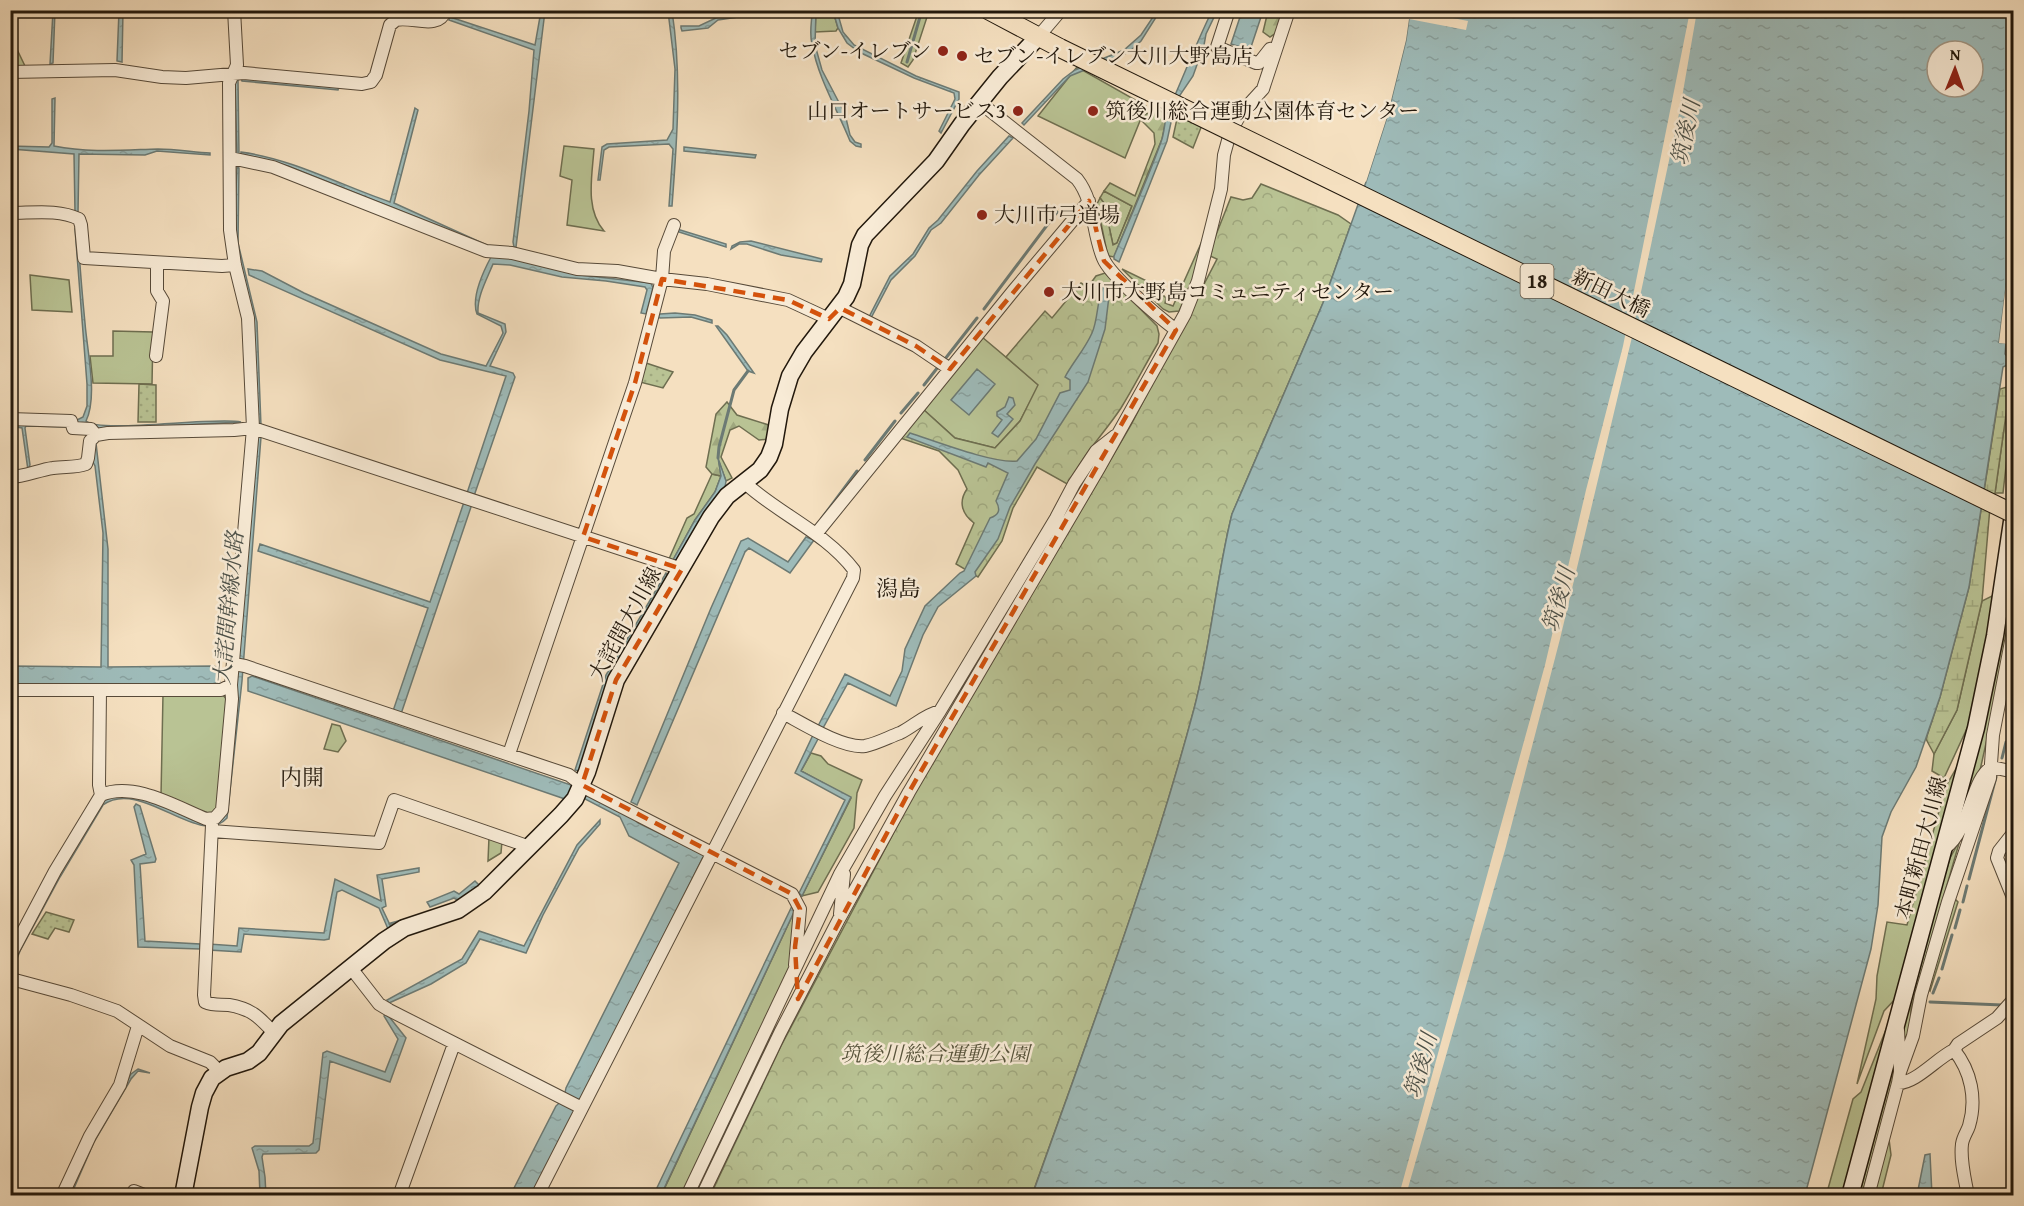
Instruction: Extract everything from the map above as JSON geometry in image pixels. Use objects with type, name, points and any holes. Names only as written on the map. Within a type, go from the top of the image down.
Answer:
[{"type":"main road","name":"18","points":[[988,10],[1038,37]]},
{"type":"main road","name":"新田大橋","points":[[1038,37],[2013,514]]},
{"type":"main road","name":"大詫間大川線","points":[[220,1072],[248,1061],[259,1053],[274,1033],[297,1010],[384,941],[405,928],[458,910],[484,892],[575,798],[582,785],[616,680],[717,510],[728,496],[760,470],[769,457],[774,444],[784,389],[804,352],[834,313],[852,284],[856,256],[866,235],[936,160],[979,102],[1038,37]]},
{"type":"main road","name":"本町新田大川線","points":[[1850,1196],[1976,728],[1995,636],[2013,508]]},
{"type":"main road","points":[[183,1196],[204,1093],[212,1078],[220,1072]]},
{"type":"street","points":[[234,10],[237,64],[229,83],[236,159],[230,230],[235,264],[248,318],[258,429],[239,665],[231,685],[232,699],[222,810],[212,825],[205,944],[205,1002],[213,1005],[228,1005],[256,1014],[274,1033]]},
{"type":"street","points":[[10,72],[116,70],[186,78],[244,73],[362,84],[371,82],[376,75],[390,25],[401,19],[436,21],[443,18],[447,10]]},
{"type":"street","points":[[1038,37],[1061,10]]},
{"type":"street","points":[[1229,10],[1217,47],[1256,63],[1259,63],[1270,49],[1276,48]]},
{"type":"street","points":[[702,1196],[839,919],[909,792],[1185,314],[1198,282],[1221,189],[1224,155],[1230,133],[1241,113],[1263,89],[1289,10]]},
{"type":"street","points":[[979,102],[1077,179],[1087,193],[1104,261],[1155,313],[1176,330]]},
{"type":"street","points":[[236,159],[273,167],[477,249],[512,253],[577,269],[616,271],[707,284],[788,300],[834,313],[916,346],[950,369]]},
{"type":"street","points":[[816,534],[1089,201]]},
{"type":"street","points":[[10,213],[55,212],[69,214],[79,219],[84,258],[222,266],[235,264]]},
{"type":"street","points":[[509,754],[635,383],[662,279],[664,251],[674,225]]},
{"type":"street","points":[[156,356],[163,301],[157,291],[157,263]]},
{"type":"street","points":[[10,419],[71,421],[73,428],[91,429],[96,435]]},
{"type":"street","points":[[10,477],[19,477],[51,468],[86,464],[90,441],[96,435],[258,429],[682,569]]},
{"type":"street","points":[[687,1196],[844,867],[885,796],[940,711],[1050,529],[1074,484],[1096,451],[1118,433]]},
{"type":"street","points":[[537,1196],[853,578],[854,570],[843,555],[816,534],[765,501],[745,483]]},
{"type":"street","points":[[1868,1196],[1948,902],[1990,778],[1992,767],[1990,753],[2013,626]]},
{"type":"street","points":[[239,665],[569,775],[582,785],[792,894],[800,909],[795,947],[798,999]]},
{"type":"street","points":[[10,690],[221,690],[231,685]]},
{"type":"street","points":[[100,690],[99,785],[101,795]]},
{"type":"street","points":[[783,713],[823,735],[854,745],[865,746],[902,732],[928,714],[940,711]]},
{"type":"street","points":[[1945,848],[1960,833],[1979,783],[1987,770],[1992,767],[2013,772]]},
{"type":"street","points":[[10,956],[55,871],[101,795],[110,791],[122,790],[147,795],[212,825],[379,843],[394,800],[530,847]]},
{"type":"street","points":[[2013,832],[1999,851],[1997,858],[2013,900]]},
{"type":"street","points":[[839,919],[844,867]]},
{"type":"street","points":[[351,968],[380,1004],[582,1108]]},
{"type":"street","points":[[12,979],[71,995],[117,1011],[170,1046],[210,1062],[220,1072]]},
{"type":"street","points":[[1899,1078],[1909,1081],[1943,1055],[1954,1050],[1958,1044],[1997,1018],[2013,999]]},
{"type":"street","points":[[1896,1023],[1900,1034],[1899,1078]]},
{"type":"street","points":[[62,1196],[90,1136],[120,1085],[138,1026]]},
{"type":"street","points":[[399,1196],[454,1044]]},
{"type":"street","points":[[1954,1050],[1970,1076],[1972,1104],[1969,1125],[1962,1142],[1962,1164],[1968,1196]]},
{"type":"street","points":[[134,1191],[147,1196]]},
{"type":"highlighted area","points":[[1089,201],[1104,261],[1176,330],[909,792],[798,999],[795,947],[800,909],[792,894],[582,785],[616,680],[682,569],[583,537],[635,383],[662,279],[788,300],[829,319],[840,308],[916,346],[950,369]]},
{"type":"green space","points":[[919,10],[929,11],[913,60],[908,67],[901,63]]},
{"type":"green space","points":[[816,11],[833,11],[838,28],[836,31],[815,32]]},
{"type":"green space","points":[[1268,11],[1283,11],[1276,33],[1270,37],[1263,32]]},
{"type":"green space","points":[[11,37],[25,66],[11,66]]},
{"type":"green space","name":"筑後川総合運動公園体育センター","points":[[1077,67],[1146,106],[1125,158],[1038,116]]},
{"type":"green space","points":[[1159,110],[1167,115],[1162,139],[1114,257],[1109,256],[1097,204],[1100,198],[1104,203],[1113,245],[1117,243],[1132,206],[1104,191],[1110,183],[1135,196],[1155,144],[1154,133],[1141,120],[1146,114]]},
{"type":"green space","points":[[1178,114],[1202,125],[1193,148],[1173,137]]},
{"type":"green space","points":[[564,146],[594,149],[591,181],[592,203],[594,213],[604,231],[567,225],[572,180],[560,176]]},
{"type":"green space","name":"筑後川総合運動公園","points":[[1261,184],[1338,215],[1351,224],[1323,303],[1232,514],[1200,685],[1177,771],[1118,954],[1032,1195],[710,1196],[781,1046],[912,798],[1131,425],[1217,259],[1208,255],[1231,197],[1243,200],[1252,198]]},
{"type":"green space","points":[[1104,191],[1132,206],[1117,243],[1113,245],[1104,203],[1100,198]]},
{"type":"green space","points":[[1203,239],[1193,281],[1179,311],[1169,312],[1163,309],[1122,269],[1151,283],[1166,298],[1165,303],[1173,306]]},
{"type":"green space","points":[[1105,273],[1157,326],[1158,343],[1121,408],[1086,455],[1069,485],[1037,467],[1013,508],[1002,541],[978,577],[956,564],[974,523],[964,512],[962,503],[967,489],[958,470],[939,451],[900,438],[924,410],[955,438],[995,448],[1020,421],[1038,385],[1006,357],[1045,311],[1052,318],[1081,283],[1088,287],[1096,276]]},
{"type":"green space","points":[[30,275],[69,280],[72,312],[32,310]]},
{"type":"green space","points":[[113,331],[153,332],[152,384],[93,383],[90,356],[113,356]]},
{"type":"green space","points":[[982,337],[1039,385],[1020,421],[995,448],[955,438],[924,410]]},
{"type":"green space","points":[[646,363],[673,372],[663,388],[640,382]]},
{"type":"green space","points":[[139,384],[156,385],[156,422],[138,422]]},
{"type":"green space","points":[[2013,384],[2013,428],[2010,431],[2003,493],[1995,493],[2010,386]]},
{"type":"green space","points":[[2010,386],[1995,493],[1990,507],[1982,601],[1957,710],[1934,754],[1926,739],[1940,697],[1969,587],[2000,389]]},
{"type":"green space","points":[[727,402],[737,415],[772,426],[771,439],[759,440],[739,426],[730,430],[721,457],[732,478],[726,481],[719,462],[721,476],[712,474],[706,467],[716,414]]},
{"type":"green space","points":[[712,474],[721,476],[715,492],[695,520],[673,560],[669,559],[687,518],[694,514]]},
{"type":"green space","points":[[2013,553],[2013,593],[1998,689],[1979,775],[1958,825]]},
{"type":"green space","points":[[1996,594],[1975,711],[1944,778],[1932,771],[1934,754],[1957,710],[1982,601]]},
{"type":"green space","points":[[163,694],[222,694],[228,701],[218,808],[215,814],[207,815],[161,796]]},
{"type":"green space","points":[[332,724],[340,726],[346,741],[338,752],[324,749]]},
{"type":"green space","points":[[811,753],[821,756],[828,764],[862,780],[857,793],[854,828],[818,892],[802,896],[851,798],[801,771]]},
{"type":"green space","points":[[1965,753],[1898,996],[1884,1011],[1857,1084],[1876,999],[1877,976],[1887,922],[1907,925],[1946,786]]},
{"type":"green space","points":[[489,837],[502,841],[501,853],[488,861]]},
{"type":"green space","points":[[1960,840],[1911,1009],[1910,1035],[1902,1058],[1903,1014],[1950,858]]},
{"type":"green space","points":[[1954,898],[1958,902],[1930,991],[1927,988]]},
{"type":"green space","points":[[46,912],[74,920],[69,932],[55,928],[48,939],[32,934]]},
{"type":"green space","points":[[794,912],[790,969],[681,1195],[661,1196]]},
{"type":"green space","points":[[1887,1027],[1842,1195],[1826,1196],[1853,1099],[1861,1092]]},
{"type":"green space","points":[[1896,1040],[1896,1071],[1862,1195],[1854,1196]]},
{"type":"green space","points":[[1888,1131],[1891,1155],[1881,1195],[1871,1196]]},
{"type":"water","points":[[53,11],[55,11],[53,63],[50,64]]},
{"type":"water","points":[[119,11],[123,11],[122,62],[117,61]]},
{"type":"water","points":[[541,11],[545,11],[516,247],[514,247],[534,50],[449,20],[450,17],[535,45]]},
{"type":"water","points":[[668,11],[672,11],[678,84],[672,206],[669,206],[673,149],[669,144],[609,147],[604,150],[600,180],[598,180],[602,147],[607,144],[667,140],[673,129],[675,69]]},
{"type":"water","points":[[760,11],[766,13],[718,20],[708,28],[682,31],[681,28],[681,26],[699,26],[720,16]]},
{"type":"water","points":[[812,11],[816,11],[815,45],[822,70],[845,114],[850,135],[855,142],[861,144],[861,147],[850,141],[819,69],[811,40]]},
{"type":"water","points":[[833,11],[837,11],[843,32],[854,45],[916,76],[959,92],[959,99],[941,133],[939,131],[955,99],[954,93],[914,78],[859,52],[847,43],[838,28]]},
{"type":"water","points":[[1157,11],[1160,11],[1141,41],[1129,52],[1070,76],[1024,125],[1022,123],[1063,79],[1075,70],[1124,50],[1141,35]]},
{"type":"water","points":[[1212,11],[1217,11],[1206,34],[1193,76],[1180,95],[1173,113],[1167,141],[1119,262],[1114,259],[1114,256],[1156,157],[1168,111]]},
{"type":"water","points":[[1242,11],[1263,11],[1250,50],[1231,44]]},
{"type":"water","name":"筑後川","points":[[1410,11],[2013,11],[2014,225],[1999,342],[2006,343],[2005,354],[2013,362],[2003,367],[1969,587],[1940,697],[1916,767],[1891,812],[1882,837],[1878,905],[1871,949],[1805,1195],[1032,1196],[1118,954],[1177,771],[1200,685],[1232,514],[1323,303],[1387,117],[1406,40]]},
{"type":"water","points":[[241,77],[339,86],[338,90],[242,81]]},
{"type":"water","points":[[238,79],[239,154],[237,154],[235,82]]},
{"type":"water","points":[[55,98],[54,146],[93,150],[171,149],[210,153],[210,155],[157,151],[145,155],[79,154],[78,213],[75,212],[74,154],[11,149],[10,146],[49,147],[52,143],[52,99]]},
{"type":"water","points":[[415,108],[418,110],[394,203],[491,247],[288,166],[241,155],[241,152],[279,160],[390,202]]},
{"type":"water","points":[[1009,136],[1013,138],[979,175],[941,223],[931,230],[915,256],[891,280],[871,318],[869,317],[890,276],[913,254],[929,228]]},
{"type":"water","points":[[684,147],[756,155],[755,158],[684,151]]},
{"type":"water","points":[[237,167],[239,168],[238,243],[257,322],[261,426],[259,426],[234,234]]},
{"type":"water","points":[[75,229],[78,229],[91,373],[91,399],[86,421],[96,425],[112,426],[208,421],[241,422],[98,429],[78,425],[77,420],[83,417],[87,406],[87,384]]},
{"type":"water","points":[[677,229],[726,244],[726,247],[676,231]]},
{"type":"water","points":[[751,241],[822,259],[821,262],[781,255],[747,244],[739,244],[731,249],[740,242]]},
{"type":"water","points":[[491,257],[505,257],[580,275],[651,283],[653,288],[646,314],[641,313],[647,290],[645,287],[562,277],[510,265],[493,264],[481,294],[478,313],[505,324],[506,332],[490,366],[513,373],[515,377],[474,496],[467,493],[506,376],[440,360],[249,275],[248,269],[262,271],[304,293],[441,354],[486,366],[503,333],[501,326],[477,314],[476,308],[479,285]]},
{"type":"water","points":[[1105,283],[1108,283],[1110,288],[1105,329],[1088,382],[1010,507],[998,539],[975,572],[976,576],[938,607],[923,635],[896,706],[848,683],[823,728],[818,726],[845,674],[890,696],[902,671],[905,649],[925,606],[964,571],[990,518],[998,512],[996,501],[1008,473],[988,463],[986,467],[907,437],[910,433],[980,456],[1017,461],[1036,439],[1060,393],[1070,390],[1070,380],[1065,377],[1092,333],[1100,295]]},
{"type":"water","points":[[675,313],[695,315],[712,320],[712,323],[691,317],[660,318],[658,316]]},
{"type":"water","points":[[716,326],[727,335],[754,373],[748,371]]},
{"type":"water","points":[[977,369],[995,384],[969,415],[951,400]]},
{"type":"water","points":[[1009,397],[1013,398],[1015,405],[1007,414],[1013,419],[998,437],[992,433],[1002,420],[997,416],[997,412],[1005,407]]},
{"type":"water","points":[[11,423],[68,427],[26,426],[30,465],[28,470],[22,428],[11,426]]},
{"type":"water","points":[[257,436],[261,437],[242,681],[227,818],[215,825],[201,825],[134,800],[118,799],[103,805],[60,877],[20,951],[11,974],[18,945],[105,797],[126,794],[221,820],[224,817]]},
{"type":"water","points":[[96,443],[108,549],[108,667],[214,666],[220,669],[220,682],[212,684],[11,684],[11,666],[101,667],[103,533],[95,466],[92,460]]},
{"type":"water","points":[[718,458],[726,481],[725,487],[707,511],[679,560],[673,560],[695,520],[715,492],[721,476]]},
{"type":"water","points":[[464,502],[472,504],[401,714],[393,711],[428,608],[258,551],[260,544],[430,602]]},
{"type":"water","points":[[806,537],[814,540],[790,573],[749,548],[745,552],[637,805],[631,802],[741,541],[748,538],[788,562]]},
{"type":"water","points":[[666,573],[670,577],[579,771],[575,770],[606,675]]},
{"type":"water","points":[[252,676],[571,785],[572,790],[565,799],[248,691],[248,678]]},
{"type":"water","points":[[813,735],[818,739],[801,771],[851,797],[802,896],[799,893],[845,800],[795,773]]},
{"type":"water","points":[[585,793],[629,814],[638,823],[704,855],[533,1195],[510,1196],[556,1106],[563,1098],[679,863],[629,836],[620,817],[583,798]]},
{"type":"water","points":[[136,804],[140,806],[156,859],[155,862],[140,864],[145,941],[200,944],[200,949],[138,947],[134,865],[131,860],[146,854],[134,807]]},
{"type":"water","points":[[600,820],[600,824],[579,848],[543,915],[526,953],[480,939],[466,963],[431,984],[389,1003],[387,1000],[462,959],[479,931],[524,946],[577,845]]},
{"type":"water","points":[[419,868],[419,872],[382,879],[386,906],[382,908],[391,927],[388,929],[379,908],[342,890],[337,892],[329,939],[244,934],[241,952],[209,950],[209,944],[237,946],[239,928],[324,933],[335,879],[381,901],[377,875]]},
{"type":"water","points":[[475,881],[479,885],[459,901],[454,898],[430,907],[427,902],[454,891],[459,894]]},
{"type":"water","points":[[792,906],[794,912],[661,1195],[653,1196]]},
{"type":"water","points":[[387,1014],[406,1038],[390,1082],[330,1061],[319,1150],[316,1153],[263,1154],[266,1195],[260,1195],[259,1171],[252,1148],[255,1146],[309,1146],[313,1143],[323,1053],[327,1051],[385,1072],[398,1039],[384,1016]]},
{"type":"water","points":[[138,1069],[150,1073],[138,1071],[131,1079],[94,1142],[71,1195],[67,1196],[93,1140],[131,1074]]},
{"type":"water","points":[[1930,1154],[1932,1195],[1917,1195],[1925,1155]]},
{"type":"pier","points":[[1407,10],[1468,21],[1466,30],[1409,19],[1387,117],[1366,182],[1364,180],[1385,116],[1403,39]]},
{"type":"pier","points":[[1690,11],[1697,11],[1680,109],[1635,320],[1987,492],[1984,510],[1632,337],[1560,639],[1505,850],[1406,1195],[1399,1195],[1545,665],[1623,346]]},
{"type":"pier","points":[[2013,225],[2014,245],[2002,340],[2008,341],[2009,344],[1999,343]]},
{"type":"waterway","points":[[907,62],[922,10]]},
{"type":"waterway","points":[[984,309],[1057,212]]},
{"type":"waterway","points":[[945,359],[977,318]]},
{"type":"waterway","points":[[924,385],[938,367]]},
{"type":"waterway","points":[[718,458],[734,390],[748,371]]},
{"type":"waterway","points":[[901,413],[918,393]]},
{"type":"waterway","points":[[865,460],[895,421]]},
{"type":"waterway","points":[[822,518],[857,471]]},
{"type":"waterway","points":[[2010,722],[2014,706]]},
{"type":"waterway","points":[[2008,735],[2009,730]]},
{"type":"waterway","points":[[2002,758],[2006,742]]},
{"type":"waterway","points":[[1969,879],[1996,777]]},
{"type":"waterway","points":[[1963,902],[1967,886]]},
{"type":"waterway","points":[[1955,928],[1960,910]]},
{"type":"waterway","points":[[390,924],[401,921]]},
{"type":"waterway","points":[[1942,969],[1952,935]]},
{"type":"waterway","points":[[1933,993],[1939,978]]},
{"type":"waterway","points":[[1930,1002],[2002,1005]]},
{"type":"place","name":"セブン-イレブン","points":[[943,51]]},
{"type":"place","name":"セブン-イレブン大川大野島店","points":[[962,56]]},
{"type":"place","name":"山口オートサービス3","points":[[1018,111]]},
{"type":"place","name":"筑後川総合運動公園体育センター","points":[[1093,111]]},
{"type":"place","name":"大川市弓道場","points":[[982,215]]},
{"type":"place","name":"大川市大野島コミュニティセンター","points":[[1049,292]]},
{"type":"district","name":"潟島","points":[[898,588]]},
{"type":"district","name":"内開","points":[[302,777]]},
{"type":"water label","name":"大詫間幹線水路","points":[[228,608]]}]
